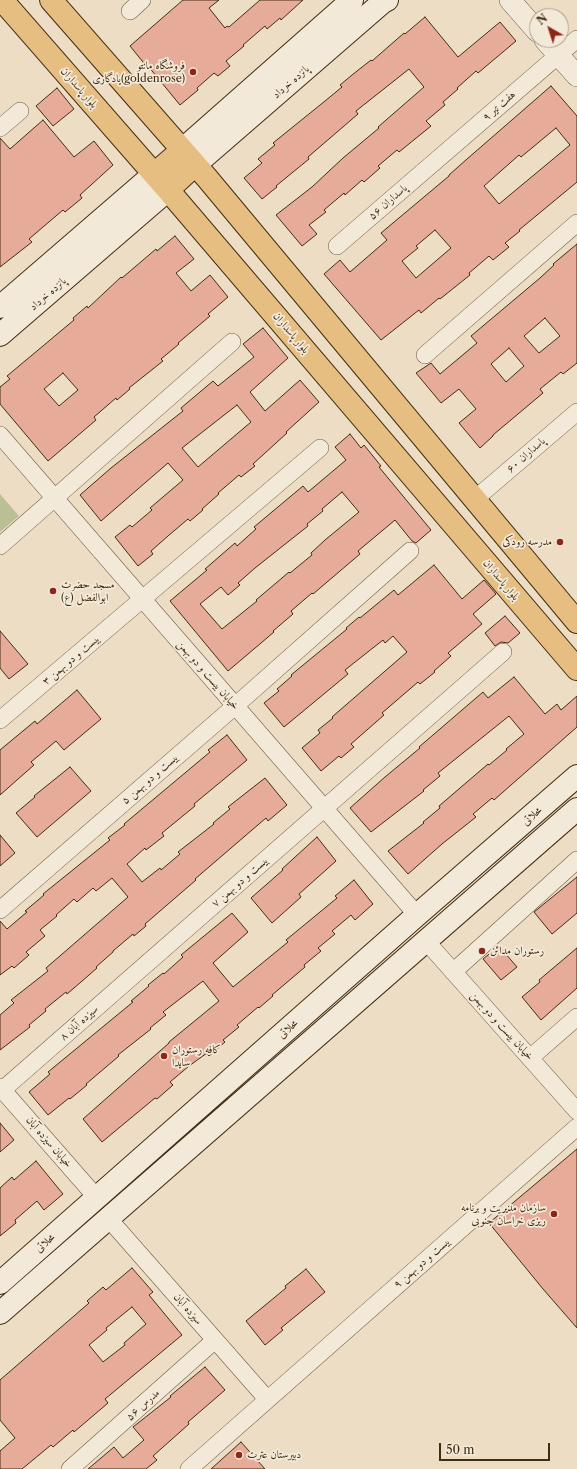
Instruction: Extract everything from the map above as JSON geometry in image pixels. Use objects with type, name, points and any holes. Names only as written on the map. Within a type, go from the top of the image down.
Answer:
[{"type":"main road","name":"بلوار پاسداران","points":[[2,0],[161,182],[577,669]]},
{"type":"main road","points":[[51,0],[188,158],[577,622]]},
{"type":"main road","name":"پانزده خرداد","points":[[188,158],[352,0]]},
{"type":"main road","name":"پانزده خرداد","points":[[188,158],[387,0]]},
{"type":"main road","points":[[161,182],[188,158]]},
{"type":"main road","name":"پانزده خرداد","points":[[0,307],[161,182]]},
{"type":"main road","name":"پانزده خرداد","points":[[0,335],[161,182]]},
{"type":"main road","name":"محلاتی","points":[[0,1283],[577,776]]},
{"type":"main road","name":"محلاتی","points":[[0,1313],[577,809]]},
{"type":"street","points":[[510,0],[529,22]]},
{"type":"street","name":"هفت تیر ۹","points":[[439,158],[551,48]]},
{"type":"street","points":[[553,48],[577,76]]},
{"type":"street","points":[[0,128],[20,111]]},
{"type":"street","name":"پاسداران ۵۶","points":[[337,246],[439,158]]},
{"type":"street","points":[[425,355],[577,223]]},
{"type":"street","points":[[0,546],[232,342]]},
{"type":"street","name":"پاسداران ۶۰","points":[[475,499],[577,412]]},
{"type":"street","name":"خیابان بیست و دو بهمن","points":[[0,435],[417,915]]},
{"type":"street","name":"بیست و دو بهمن ۳","points":[[0,720],[320,448]]},
{"type":"street","name":"بیست و دو بهمن ۵","points":[[0,910],[235,706],[410,551]]},
{"type":"street","name":"بیست و دو بهمن ۷","points":[[156,956],[503,652]]},
{"type":"street","points":[[453,972],[577,860]]},
{"type":"street","name":"خیابان بیست و دو بهمن","points":[[426,941],[577,1111]]},
{"type":"street","name":"سیزده آبان ۸","points":[[1,1089],[156,956]]},
{"type":"street","points":[[530,1058],[577,1017]]},
{"type":"street","name":"خیابان سیزده آبان","points":[[1,1089],[97,1198]]},
{"type":"street","name":"بیست و دو بهمن ۹","points":[[189,1469],[577,1127]]},
{"type":"street","name":"سیزده آبان","points":[[108,1218],[267,1399]]},
{"type":"street","name":"مدرس ۵۶","points":[[70,1469],[215,1340]]},
{"type":"green space","points":[[0,494],[19,516],[0,532]]},
{"type":"building","points":[[183,0],[219,0],[209,8],[225,28],[227,26],[229,27],[260,0],[303,0],[281,20],[280,18],[267,29],[265,26],[226,61],[230,66],[218,76],[214,73],[197,88],[198,90],[180,105],[130,46]]},
{"type":"building","points":[[425,17],[458,57],[500,22],[516,41],[478,73],[476,71],[443,102],[445,105],[426,121],[431,126],[399,152],[397,150],[378,166],[380,168],[364,182],[362,180],[345,195],[344,193],[324,210],[326,212],[309,225],[317,234],[302,246],[276,215],[312,187],[424,87],[409,69],[356,111],[358,114],[308,157],[309,159],[262,199],[244,178],[262,163],[258,159],[275,145],[273,143],[342,87],[340,85],[352,75],[371,60],[372,61]]},
{"type":"building","points":[[551,86],[577,116],[577,182],[505,243],[509,247],[493,260],[489,256],[469,273],[470,275],[440,299],[439,298],[421,313],[419,310],[381,340],[324,274],[340,260],[350,272],[387,240],[381,233],[449,176]],"holes":[[[556,128],[570,145],[499,204],[484,186],[519,155],[521,157]],[[435,230],[451,248],[416,278],[402,261],[418,248],[416,246]]]},
{"type":"building","points":[[57,88],[74,109],[53,126],[36,106]]},
{"type":"building","points":[[43,120],[74,157],[94,141],[113,165],[80,195],[82,198],[65,212],[63,210],[29,239],[32,242],[0,267],[0,138],[10,149]]},
{"type":"building","points":[[175,236],[194,259],[176,273],[191,291],[210,275],[228,297],[208,314],[210,316],[161,359],[163,361],[129,388],[130,389],[117,400],[116,398],[94,417],[96,420],[48,461],[0,404],[0,387],[10,379],[7,376],[74,320],[73,318],[87,306],[88,308],[121,277],[122,278],[156,249],[157,251]],"holes":[[[63,373],[78,390],[59,406],[44,389]]]},
{"type":"building","points":[[577,244],[577,363],[563,374],[561,372],[540,389],[543,393],[493,435],[480,448],[459,423],[476,409],[459,389],[441,403],[416,373],[431,363],[440,374],[477,343],[471,336],[540,278],[554,265],[553,264]],"holes":[[[545,318],[560,336],[539,353],[524,336]],[[509,348],[524,366],[506,382],[491,364]]]},
{"type":"building","points":[[263,328],[288,358],[250,392],[265,411],[300,380],[319,402],[253,464],[255,466],[241,477],[239,475],[218,493],[219,494],[202,509],[203,510],[190,521],[188,519],[151,551],[153,554],[138,566],[115,537],[130,525],[132,527],[152,510],[150,508],[183,480],[168,463],[101,521],[80,495],[111,468],[183,411],[181,408],[213,381],[218,386],[254,357],[243,344]],"holes":[[[237,405],[251,422],[198,467],[182,448]]]},
{"type":"building","points":[[350,434],[361,448],[364,445],[381,466],[379,467],[431,530],[416,543],[412,541],[395,520],[358,551],[360,554],[291,611],[293,614],[228,671],[170,601],[207,570],[205,569],[235,543],[237,546],[256,529],[254,527],[303,486],[308,492],[346,460],[335,447]],"holes":[[[342,492],[359,512],[325,540],[311,553],[312,555],[290,573],[289,572],[256,600],[257,601],[222,629],[200,604],[221,587],[228,595],[240,585],[238,583],[255,568],[308,526],[307,524],[323,511],[322,509]]]},
{"type":"building","points":[[434,565],[462,599],[484,580],[496,594],[473,614],[482,624],[448,653],[451,656],[434,671],[435,672],[420,684],[418,682],[382,713],[384,715],[351,744],[354,747],[341,758],[339,756],[321,771],[302,748],[320,733],[318,730],[333,718],[332,717],[407,652],[393,636],[385,643],[383,640],[345,670],[348,674],[284,727],[264,703],[279,691],[277,689],[292,676],[291,675],[347,629],[346,628],[359,617],[360,618],[394,590],[398,595]]},
{"type":"building","points":[[505,616],[520,633],[508,643],[501,642],[495,646],[485,633]]},
{"type":"building","points":[[0,631],[28,664],[9,679],[0,668]]},
{"type":"building","points":[[514,677],[545,714],[557,704],[561,710],[577,696],[577,727],[494,800],[492,798],[473,814],[476,817],[408,874],[388,851],[424,823],[423,822],[440,808],[439,806],[488,764],[489,765],[507,750],[506,749],[524,734],[509,716],[438,773],[440,776],[423,790],[424,791],[371,832],[350,808],[483,692],[488,698]]},
{"type":"building","points":[[77,690],[101,719],[64,750],[56,741],[31,762],[34,765],[0,795],[0,750],[35,721],[37,724]]},
{"type":"building","points":[[227,735],[247,760],[162,833],[164,836],[146,850],[145,848],[127,864],[142,882],[160,868],[161,870],[180,854],[178,852],[214,824],[213,823],[230,809],[228,807],[265,778],[287,805],[268,821],[266,818],[145,924],[146,926],[134,936],[133,934],[67,994],[66,992],[45,1009],[46,1011],[29,1025],[30,1027],[0,1050],[0,1015],[14,1003],[11,1000],[48,971],[46,968],[128,897],[112,878],[96,891],[93,888],[77,902],[74,899],[40,930],[45,936],[26,952],[29,955],[14,968],[12,966],[0,975],[0,921],[7,929],[27,912],[25,911],[44,895],[43,894],[110,840],[108,838],[210,752],[208,750]]},
{"type":"building","points":[[70,767],[91,791],[37,837],[16,813],[35,797],[34,796]]},
{"type":"building","points":[[0,835],[15,853],[0,866]]},
{"type":"building","points":[[317,837],[336,861],[299,894],[301,897],[272,923],[251,898]]},
{"type":"building","points":[[577,877],[577,913],[552,934],[534,912]]},
{"type":"building","points":[[354,880],[373,904],[355,920],[351,915],[332,931],[335,934],[318,948],[321,951],[304,965],[305,967],[272,995],[273,996],[237,1025],[239,1027],[223,1040],[225,1042],[209,1056],[207,1053],[189,1066],[170,1082],[173,1085],[157,1099],[155,1098],[102,1142],[83,1119],[169,1042],[219,1001],[203,981],[163,1012],[166,1015],[118,1055],[119,1056],[86,1084],[87,1085],[48,1115],[29,1092],[50,1074],[48,1072],[133,1002],[131,1001],[149,986],[148,985],[163,973],[164,974],[183,957],[181,955],[232,913],[248,932],[213,963],[233,987],[288,942],[286,940],[337,898],[335,896]]},
{"type":"building","points":[[499,946],[517,967],[501,980],[483,959]]},
{"type":"building","points":[[577,948],[577,988],[541,1020],[522,997],[540,982],[539,980]]},
{"type":"building","points":[[0,1123],[14,1140],[0,1152]]},
{"type":"building","name":"سازمان مدیریت و برنامه ریزی خراسان جنوبی","points":[[577,1149],[577,1328],[489,1223]]},
{"type":"building","points":[[36,1161],[63,1194],[44,1210],[37,1201],[15,1220],[16,1223],[0,1236],[0,1188],[12,1177],[14,1180]]},
{"type":"building","points":[[132,1268],[153,1292],[149,1295],[182,1335],[105,1399],[108,1403],[74,1432],[73,1430],[53,1447],[51,1445],[22,1469],[0,1469],[0,1451],[15,1438],[0,1420],[0,1380],[89,1303],[87,1301],[103,1287],[106,1290]],"holes":[[[132,1307],[146,1324],[124,1343],[125,1345],[103,1362],[89,1345],[107,1330],[106,1328]]]},
{"type":"building","points":[[306,1269],[325,1292],[281,1328],[283,1330],[265,1345],[246,1321],[286,1288],[285,1286]]},
{"type":"building","points":[[205,1367],[225,1390],[188,1422],[189,1424],[153,1456],[157,1460],[146,1469],[88,1469],[114,1447],[123,1458],[144,1440],[133,1427],[171,1397],[170,1396]]},
{"type":"building","name":"دبیرستان عترت","points":[[241,1442],[265,1469],[211,1469]]},
{"type":"place","name":"فروشگاه مانتو یادگاری(goldenrose)","points":[[193,72]]},
{"type":"place","name":"مدرسه رودکی","points":[[560,542]]},
{"type":"place","name":"مسجد حضرت ابوالفضل (ع)","points":[[53,591]]},
{"type":"place","name":"رستوران مدائن","points":[[482,951]]},
{"type":"place","name":"کافه رستوران سایدا","points":[[164,1056]]},
{"type":"place","name":"سازمان مدیریت و برنامه ریزی خراسان جنوبی","points":[[554,1214]]},
{"type":"place","name":"دبیرستان عترت","points":[[239,1455]]}]
